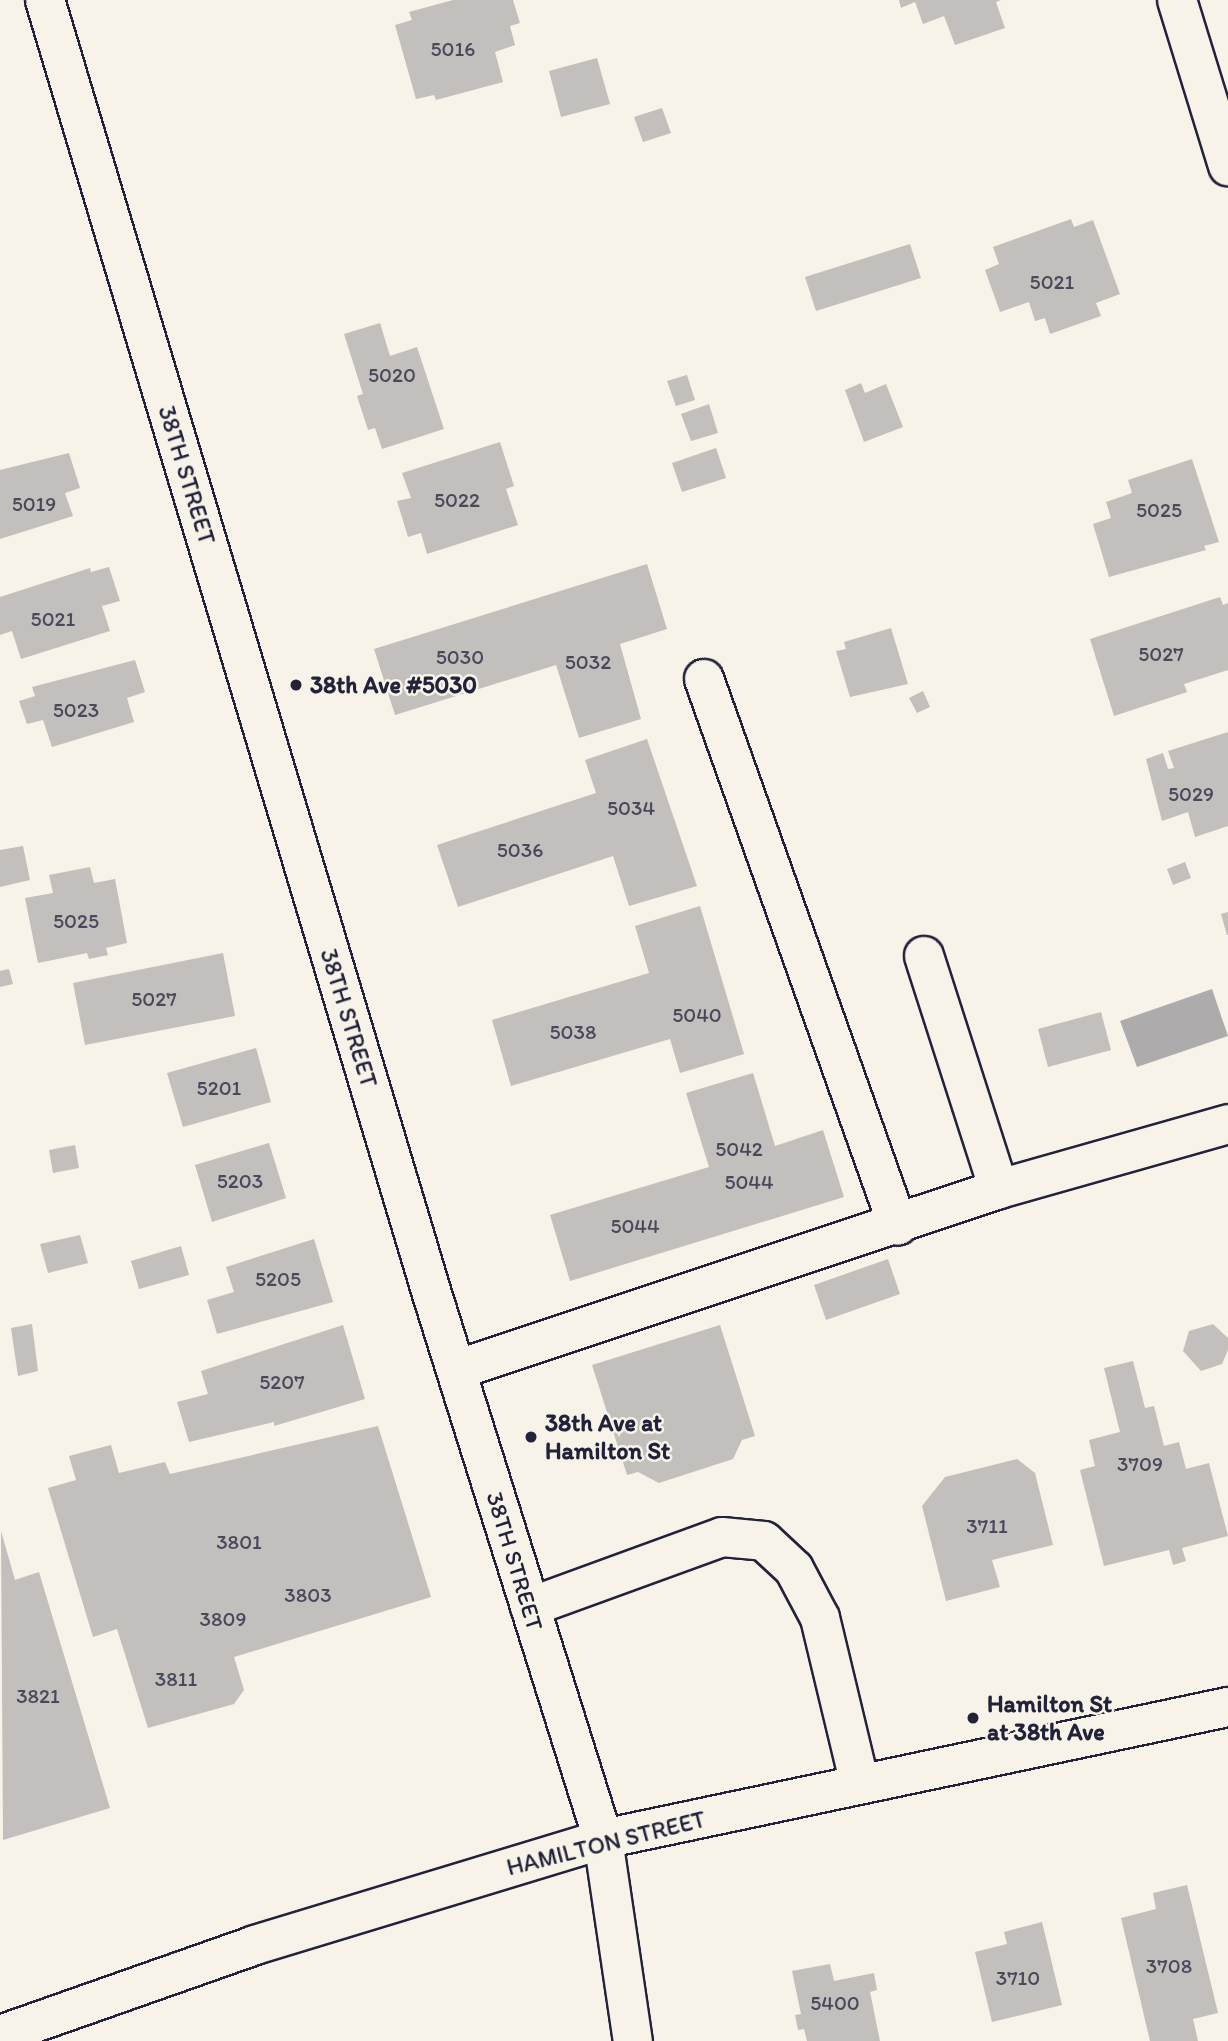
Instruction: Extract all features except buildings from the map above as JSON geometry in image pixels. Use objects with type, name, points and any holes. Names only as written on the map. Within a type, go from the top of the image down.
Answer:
[{"type":"main road","name":"38TH STREET","points":[[45,0],[456,1370],[603,1839],[633,2041]]},
{"type":"main road","points":[[1177,0],[1228,166]]},
{"type":"main road","points":[[704,679],[898,1226]]},
{"type":"main road","points":[[924,956],[999,1189]]},
{"type":"main road","points":[[456,1370],[898,1226],[999,1189],[1228,1124]]},
{"type":"main road","points":[[530,1607],[722,1536],[764,1541],[794,1569],[820,1618],[859,1784]]},
{"type":"main road","name":"HAMILTON STREET","points":[[0,2035],[255,1945],[603,1839],[1228,1707]]},
{"type":"shaded area","points":[[1212,989],[1228,1036],[1137,1067],[1120,1021]]},
{"type":"place","name":"38th Ave #5030","points":[[296,685]]},
{"type":"place","name":"38th Ave at Hamilton St","points":[[531,1437]]},
{"type":"place","name":"Hamilton St at 38th Ave","points":[[973,1718]]}]
